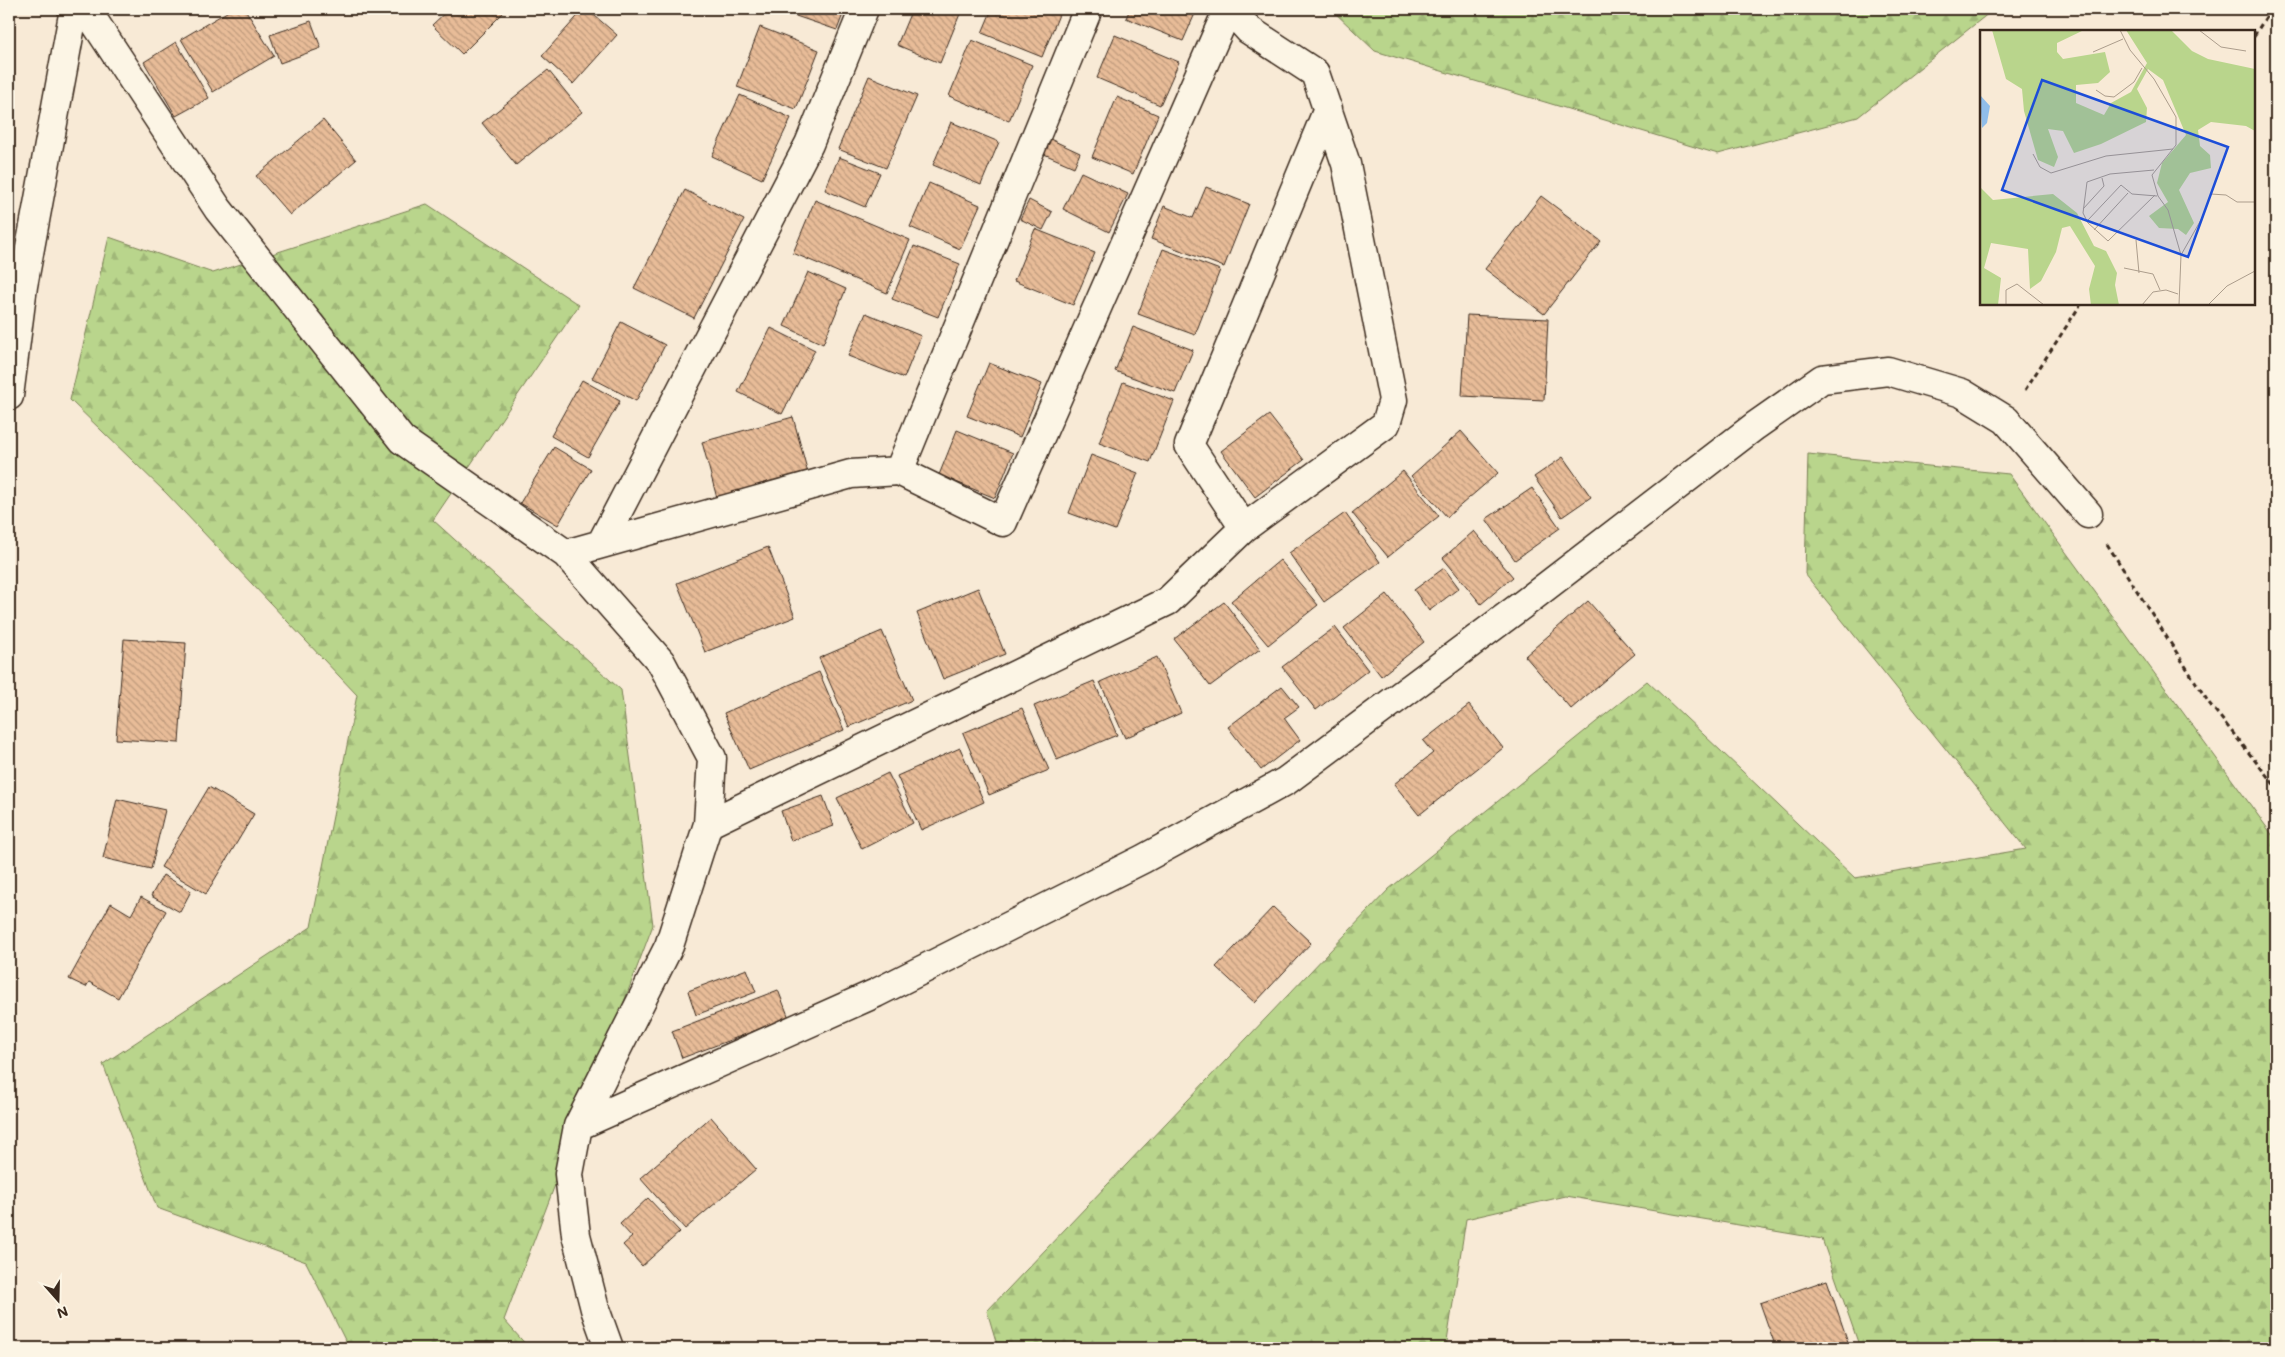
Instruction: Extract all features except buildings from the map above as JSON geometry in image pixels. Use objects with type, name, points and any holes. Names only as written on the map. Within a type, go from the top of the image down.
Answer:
[{"type":"street","points":[[9,396],[23,286],[74,9]]},
{"type":"street","points":[[86,9],[218,209],[402,440],[566,554],[661,662],[712,758],[708,824],[670,946],[578,1126],[569,1174],[576,1235],[595,1309],[609,1348]]},
{"type":"street","points":[[601,544],[809,144],[864,9]]},
{"type":"street","points":[[899,471],[1088,9]]},
{"type":"street","points":[[566,554],[851,474],[899,471],[1003,522],[1229,9],[1249,30],[1315,74],[1346,164],[1393,400],[1386,424],[1244,528],[1168,601],[708,824]]},
{"type":"street","points":[[1244,528],[1189,445],[1328,109]]},
{"type":"street","points":[[578,1126],[876,993],[1143,859],[1286,781],[1522,605],[1755,426],[1822,379],[1888,371],[1962,393],[2006,420],[2088,514]]},
{"type":"path","points":[[2255,34],[2271,9]]},
{"type":"path","points":[[2006,420],[2080,305]]},
{"type":"path","points":[[2088,514],[2209,703],[2276,787]]},
{"type":"green space","points":[[1331,9],[1994,9],[1858,117],[1718,154],[1375,51]]},
{"type":"green space","points":[[427,204],[579,305],[433,520],[621,690],[653,925],[504,1320],[529,1348],[349,1348],[306,1262],[157,1208],[103,1064],[311,927],[357,695],[166,493],[70,400],[109,237],[213,273]]},
{"type":"green space","points":[[1808,454],[2009,474],[2276,840],[2276,1348],[1860,1348],[1822,1239],[1566,1196],[1466,1219],[1446,1348],[998,1348],[987,1311],[1389,889],[1647,681],[1855,878],[2026,849],[1805,574]]}]
